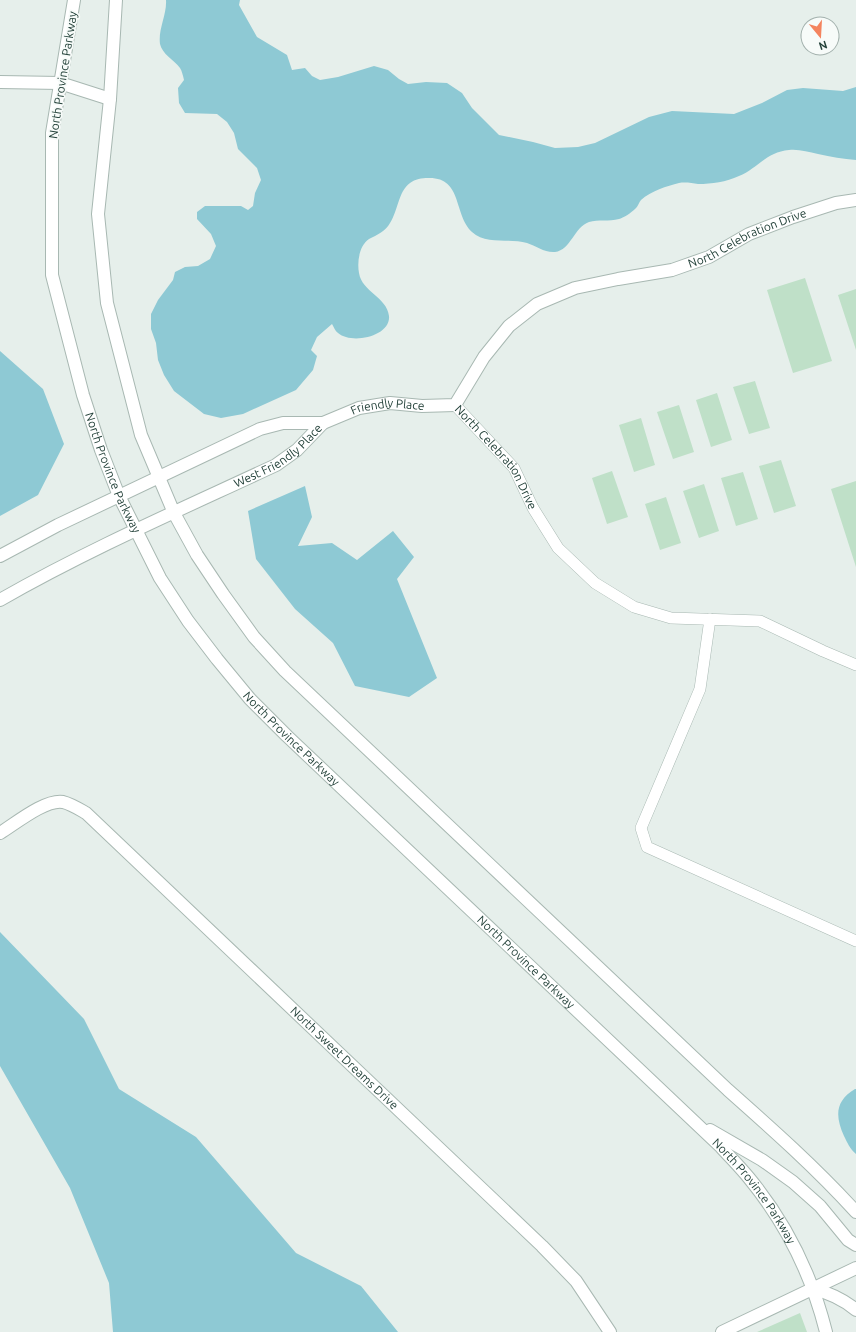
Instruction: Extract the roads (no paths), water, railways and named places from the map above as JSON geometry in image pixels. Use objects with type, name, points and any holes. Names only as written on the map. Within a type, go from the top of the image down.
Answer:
[{"type":"street","name":"North Province Parkway","points":[[74,0],[52,133],[52,275],[83,395],[101,450],[119,496],[160,578],[188,621],[217,660],[250,699],[287,736],[693,1120],[721,1147],[744,1173],[774,1212],[797,1249],[813,1289],[826,1332]]},
{"type":"street","points":[[116,0],[110,98],[98,214],[107,303],[141,435],[174,513],[197,555],[222,594],[254,637],[285,671],[728,1090],[834,1187],[856,1212]]},
{"type":"street","points":[[0,82],[60,82],[110,98]]},
{"type":"street","name":"North Celebration Drive","points":[[455,404],[484,357],[509,326],[537,304],[575,288],[672,270],[709,257],[749,234],[793,217],[836,203],[856,200]]},
{"type":"street","name":"Friendly Place","points":[[323,423],[359,408],[390,403],[422,406],[455,404]]},
{"type":"street","name":"West Friendly Place","points":[[0,556],[58,525],[260,429],[284,423],[323,423]]},
{"type":"street","name":"West Friendly Place","points":[[0,600],[55,570],[276,465],[297,450],[323,423]]},
{"type":"street","name":"North Sweet Dreams Drive","points":[[0,834],[38,809],[50,804],[62,802],[75,806],[86,813],[542,1246],[576,1281],[610,1332]]},
{"type":"street","points":[[693,1120],[762,1160],[793,1182],[820,1206],[848,1240],[856,1245]]},
{"type":"street","points":[[722,1332],[856,1268]]},
{"type":"street","points":[[813,1289],[830,1293],[856,1310]]},
{"type":"lane","name":"North Celebration Drive","points":[[455,404],[514,468],[533,508],[558,548],[594,583],[634,607],[671,618],[760,621],[856,665]]},
{"type":"lane","points":[[710,619],[700,689],[641,828],[646,847],[856,941]]},
{"type":"water","points":[[166,0],[240,0],[239,5],[257,37],[287,55],[292,70],[305,68],[312,76],[320,80],[338,77],[374,66],[388,70],[408,84],[426,82],[447,83],[462,93],[472,108],[499,135],[555,148],[578,147],[595,143],[649,117],[672,111],[734,114],[762,103],[787,90],[803,88],[843,91],[856,87],[856,160],[832,157],[800,150],[781,151],[768,157],[745,173],[729,180],[708,184],[679,183],[654,191],[641,200],[636,208],[623,218],[615,220],[592,221],[584,225],[565,247],[555,252],[544,250],[527,243],[491,240],[478,236],[472,232],[466,224],[456,198],[447,183],[439,179],[428,178],[414,181],[410,183],[403,191],[393,218],[388,226],[366,242],[360,254],[358,269],[361,280],[387,309],[389,316],[388,323],[384,329],[370,336],[352,338],[344,337],[338,333],[332,324],[317,337],[311,350],[317,356],[313,370],[296,390],[243,414],[221,418],[204,414],[174,391],[164,375],[158,360],[156,343],[151,329],[151,314],[158,300],[173,280],[175,272],[185,267],[198,266],[210,259],[216,246],[211,234],[197,219],[197,212],[205,206],[241,206],[248,210],[253,206],[255,193],[261,180],[257,168],[238,149],[234,133],[227,122],[217,114],[185,113],[179,103],[178,88],[184,80],[182,72],[178,65],[163,51],[160,44],[160,33]]},
{"type":"water","points":[[0,351],[43,389],[64,444],[38,495],[0,516]]},
{"type":"water","points":[[305,486],[312,517],[298,546],[332,543],[357,560],[393,531],[414,557],[397,579],[437,678],[409,697],[355,686],[333,643],[295,609],[256,559],[248,511]]},
{"type":"water","points":[[0,932],[84,1019],[119,1089],[196,1137],[296,1253],[361,1286],[398,1332],[113,1332],[109,1283],[70,1188],[0,1066]]},
{"type":"water","points":[[855,1089],[856,1154],[850,1148],[844,1136],[838,1116],[840,1104],[848,1094]]}]
